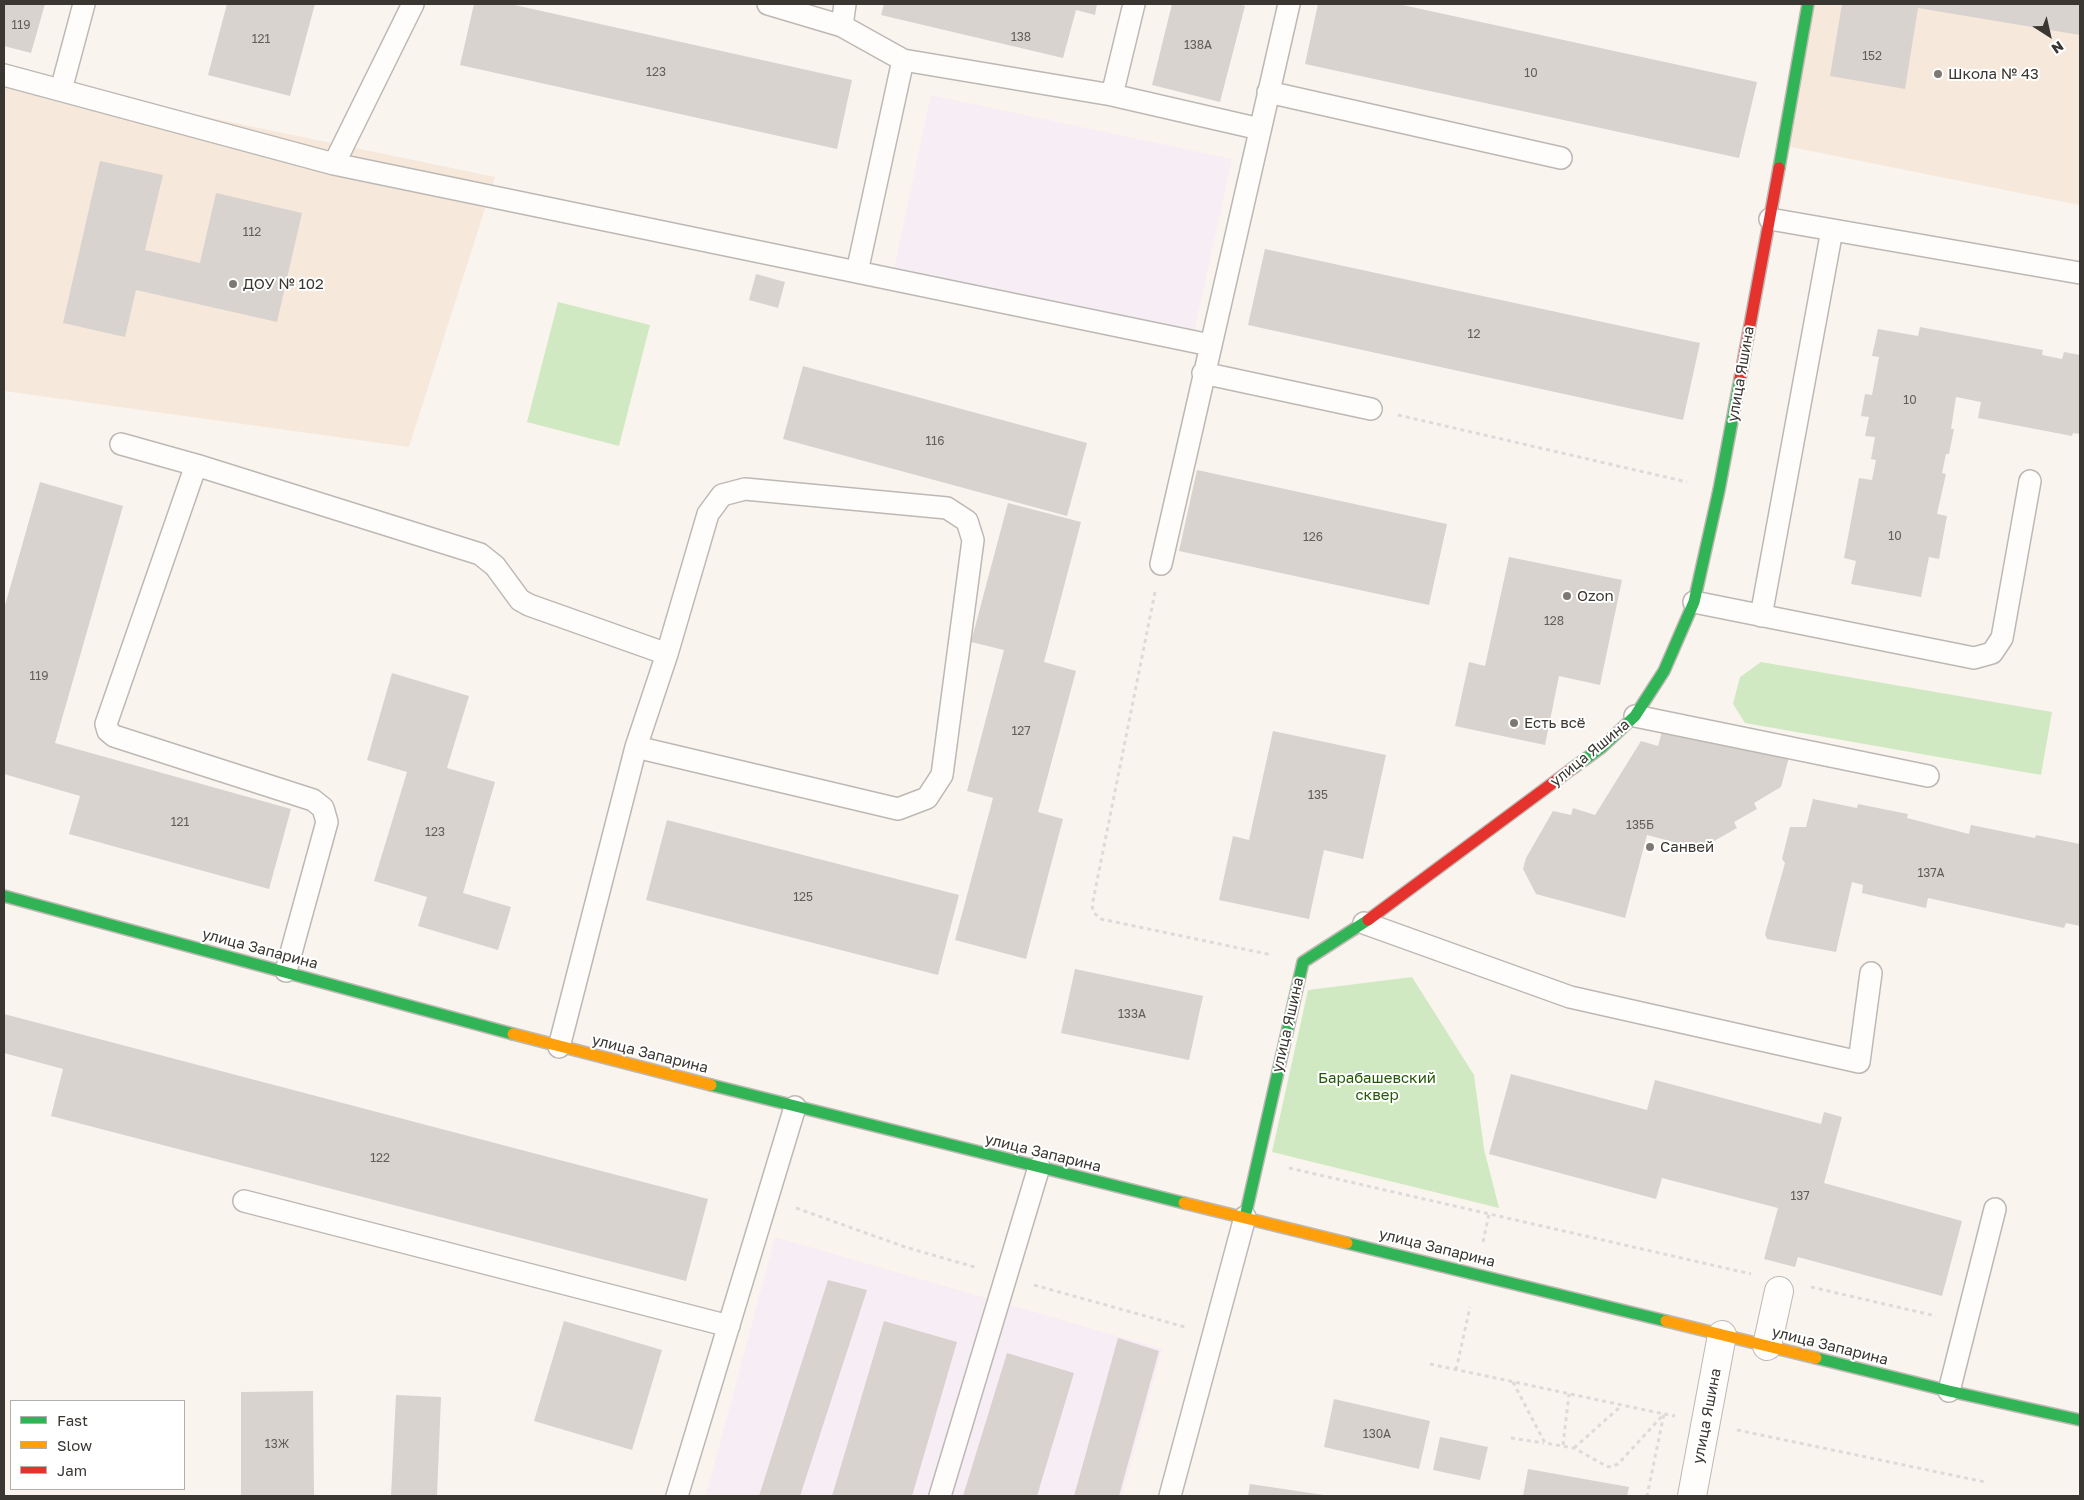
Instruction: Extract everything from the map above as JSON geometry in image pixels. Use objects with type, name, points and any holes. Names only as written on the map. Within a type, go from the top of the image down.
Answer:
[{"type":"street","name":"улица Яшина","points":[[1245,1217],[1303,962],[1364,922],[1602,747],[1636,716],[1664,671],[1694,602],[1719,490],[1808,4]]},
{"type":"street","name":"улица Запарина","points":[[4,896],[286,971],[559,1047],[1949,1391],[2080,1420]]},
{"type":"street","points":[[1767,1346],[1779,1292]]},
{"type":"street","name":"улица Яшина","points":[[1692,1496],[1722,1335]]},
{"type":"lane","points":[[61,90],[84,4]]},
{"type":"lane","points":[[334,164],[413,4]]},
{"type":"lane","points":[[768,4],[842,26],[903,60],[1112,96],[1260,129]]},
{"type":"lane","points":[[842,26],[845,4]]},
{"type":"lane","points":[[1112,96],[1134,4]]},
{"type":"lane","points":[[1161,564],[1203,373],[1289,4]]},
{"type":"lane","points":[[857,272],[903,60]]},
{"type":"lane","points":[[4,75],[334,164],[1210,345]]},
{"type":"lane","points":[[1268,92],[1561,158]]},
{"type":"lane","points":[[1770,219],[2080,273]]},
{"type":"lane","points":[[1761,616],[1832,230]]},
{"type":"lane","points":[[1203,373],[1371,408]]},
{"type":"lane","points":[[121,444],[196,465],[480,554],[488,560],[520,600],[529,605],[667,654]]},
{"type":"lane","points":[[196,465],[106,724],[108,731],[114,736],[313,800],[323,808],[326,822],[286,971]]},
{"type":"lane","points":[[1694,602],[1974,658],[1992,653],[2002,638],[2030,481]]},
{"type":"lane","points":[[559,1047],[636,747],[667,654],[708,514],[722,495],[745,489],[948,508],[967,520],[973,540],[942,775],[927,798],[898,809],[636,747]]},
{"type":"lane","points":[[1636,716],[1928,776]]},
{"type":"lane","points":[[1364,922],[1570,997],[1859,1062],[1871,973]]},
{"type":"lane","points":[[677,1496],[795,1106]]},
{"type":"lane","points":[[940,1496],[1039,1167]]},
{"type":"lane","points":[[244,1201],[729,1326]]},
{"type":"lane","points":[[1949,1391],[1995,1209]]},
{"type":"lane","points":[[1170,1496],[1245,1217]]},
{"type":"path","points":[[1371,408],[1719,490]]},
{"type":"path","points":[[1161,564],[1092,900],[1094,913],[1101,918],[1303,962]]},
{"type":"path","points":[[1258,1161],[1752,1274]]},
{"type":"path","points":[[1810,1287],[1966,1323]]},
{"type":"path","points":[[1430,1364],[1664,1414],[1647,1496]]},
{"type":"path","points":[[1563,1445],[1568,1394]]},
{"type":"path","points":[[1574,1448],[1622,1405]]},
{"type":"path","points":[[1512,1438],[1544,1443]]},
{"type":"shaded area","name":"Школа № 43","points":[[1809,4],[2080,4],[2080,205],[1781,145]]},
{"type":"shaded area","name":"ДОУ № 102","points":[[4,75],[495,177],[409,447],[4,391]]},
{"type":"shaded area","points":[[931,95],[1232,159],[1194,332],[894,269]]},
{"type":"shaded area","points":[[775,1237],[1162,1349],[1122,1496],[706,1496]]},
{"type":"green space","points":[[558,302],[650,325],[619,446],[527,422]]},
{"type":"green space","points":[[1761,662],[2052,712],[2041,775],[1745,723],[1733,704],[1740,677]]},
{"type":"green space","name":"Барабашевский сквер","points":[[1412,977],[1474,1075],[1484,1149],[1499,1208],[1272,1152],[1308,990]]},
{"type":"building","points":[[4,4],[45,4],[31,53],[4,46]]},
{"type":"building","points":[[227,4],[315,4],[290,96],[208,75]]},
{"type":"building","points":[[474,4],[510,4],[852,80],[837,149],[460,65]]},
{"type":"building","points":[[884,4],[1097,4],[1095,15],[1076,10],[1063,58],[881,15]]},
{"type":"building","points":[[1172,4],[1238,4],[1245,6],[1220,102],[1152,85]]},
{"type":"building","points":[[1318,4],[1398,4],[1757,82],[1739,158],[1305,64]]},
{"type":"building","points":[[1842,4],[2080,4],[2080,35],[1918,8],[1905,89],[1830,76]]},
{"type":"building","points":[[100,161],[163,175],[145,250],[200,263],[216,193],[302,213],[277,322],[136,290],[125,337],[63,323]]},
{"type":"building","points":[[1265,249],[1700,343],[1683,420],[1248,325]]},
{"type":"building","points":[[756,274],[785,282],[778,308],[749,300]]},
{"type":"building","points":[[1920,327],[2043,350],[2042,355],[2062,359],[2064,352],[2080,355],[2080,434],[2073,433],[2072,436],[1978,418],[1981,402],[1956,397],[1951,429],[1954,429],[1949,454],[1946,454],[1942,473],[1946,474],[1937,514],[1947,516],[1939,559],[1929,557],[1921,597],[1851,584],[1856,561],[1844,558],[1859,478],[1872,480],[1876,460],[1871,459],[1875,437],[1865,436],[1869,417],[1861,416],[1865,394],[1872,395],[1879,357],[1872,356],[1878,329],[1918,336]]},
{"type":"building","points":[[803,366],[1087,443],[1067,516],[783,439]]},
{"type":"building","points":[[1197,470],[1447,524],[1429,605],[1179,551]]},
{"type":"building","points":[[40,482],[123,506],[55,743],[291,809],[269,889],[69,834],[80,796],[4,774],[4,609]]},
{"type":"building","points":[[1008,503],[1081,522],[1044,662],[1076,671],[1038,812],[1063,819],[1026,959],[955,940],[993,798],[967,791],[1004,650],[971,642]]},
{"type":"building","points":[[1509,557],[1622,580],[1600,685],[1559,676],[1545,745],[1455,726],[1469,662],[1485,666]]},
{"type":"building","points":[[392,673],[469,696],[447,768],[495,782],[463,893],[511,907],[498,950],[418,926],[427,897],[374,881],[407,772],[367,760]]},
{"type":"building","points":[[1681,729],[1789,757],[1781,787],[1754,803],[1757,809],[1734,822],[1737,828],[1700,849],[1647,835],[1625,918],[1536,894],[1523,869],[1526,858],[1553,811],[1571,815],[1573,808],[1595,815],[1641,741],[1658,746],[1662,732],[1679,737]]},
{"type":"building","points":[[1273,731],[1386,755],[1363,859],[1324,850],[1309,919],[1219,900],[1233,836],[1249,840]]},
{"type":"building","points":[[1813,799],[1857,808],[1858,804],[1908,814],[1907,818],[1969,834],[1971,825],[2035,838],[2036,835],[2080,844],[2080,926],[2066,923],[2064,928],[1928,898],[1926,908],[1862,893],[1863,885],[1852,882],[1836,952],[1767,939],[1765,934],[1785,863],[1782,859],[1790,827],[1806,827]]},
{"type":"building","points":[[667,820],[959,895],[938,975],[646,900]]},
{"type":"building","points":[[1075,969],[1203,996],[1189,1060],[1061,1033]]},
{"type":"building","points":[[4,1014],[708,1199],[686,1281],[51,1116],[63,1069],[4,1053]]},
{"type":"building","points":[[1511,1074],[1647,1110],[1655,1080],[1821,1124],[1824,1112],[1842,1117],[1824,1183],[1962,1221],[1942,1296],[1798,1257],[1795,1267],[1764,1259],[1778,1208],[1662,1178],[1656,1199],[1489,1154]]},
{"type":"building","points":[[828,1280],[867,1290],[800,1496],[759,1496]]},
{"type":"building","points":[[564,1321],[662,1350],[632,1450],[534,1421]]},
{"type":"building","points":[[884,1321],[957,1342],[912,1496],[832,1496]]},
{"type":"building","points":[[1118,1338],[1159,1351],[1119,1496],[1074,1496]]},
{"type":"building","points":[[1007,1353],[1074,1373],[1037,1496],[963,1496]]},
{"type":"building","points":[[313,1391],[314,1496],[241,1496],[241,1392]]},
{"type":"building","points":[[396,1395],[441,1397],[437,1496],[391,1496]]},
{"type":"building","points":[[1334,1399],[1430,1421],[1419,1469],[1324,1447]]},
{"type":"building","points":[[1440,1437],[1488,1447],[1480,1480],[1433,1470]]},
{"type":"building","points":[[1528,1469],[1629,1487],[1627,1496],[1523,1496]]},
{"type":"building","points":[[1250,1484],[1324,1495],[1248,1496]]},
{"type":"traffic: fast","points":[[1779,168],[1808,4]]},
{"type":"traffic: fast","points":[[1573,768],[1602,747],[1635,716],[1664,671],[1694,602],[1719,490],[1740,379]]},
{"type":"traffic: fast","points":[[4,896],[513,1034]]},
{"type":"traffic: fast","points":[[1245,1217],[1303,962],[1368,920]]},
{"type":"traffic: fast","points":[[711,1085],[1184,1203]]},
{"type":"traffic: fast","points":[[1347,1243],[1666,1321]]},
{"type":"traffic: fast","points":[[1816,1358],[1949,1391],[2080,1420]]},
{"type":"traffic: slow","points":[[513,1034],[711,1085]]},
{"type":"traffic: slow","points":[[1184,1203],[1347,1243]]},
{"type":"traffic: slow","points":[[1666,1321],[1816,1358]]},
{"type":"traffic: jam","points":[[1740,379],[1779,168]]},
{"type":"traffic: jam","points":[[1368,920],[1573,768]]},
{"type":"place","name":"Школа № 43","points":[[1938,74]]},
{"type":"place","name":"ДОУ № 102","points":[[233,284]]},
{"type":"place","name":"Ozon","points":[[1567,596]]},
{"type":"place","name":"Есть всё","points":[[1514,723]]},
{"type":"place","name":"Санвей","points":[[1650,847]]}]
